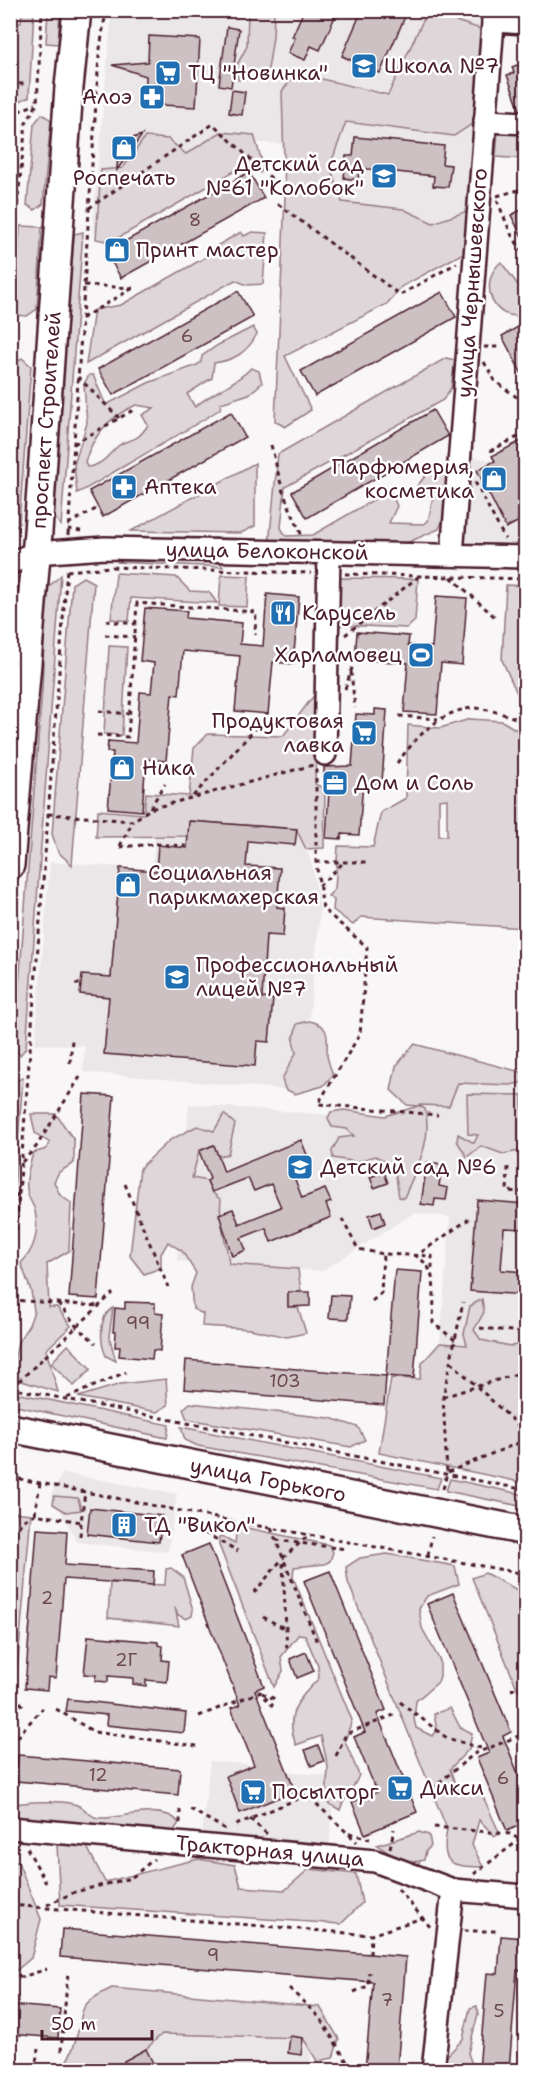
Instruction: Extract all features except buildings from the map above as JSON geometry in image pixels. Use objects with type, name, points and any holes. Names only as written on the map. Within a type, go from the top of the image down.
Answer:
[{"type":"main road","name":"проспект Строителей","points":[[10,865],[23,558],[77,10]]},
{"type":"main road","name":"улица Горького","points":[[10,1428],[525,1531]]},
{"type":"street","points":[[493,16],[525,23]]},
{"type":"street","name":"улица Чернышевского","points":[[452,555],[472,340],[475,253],[487,200],[485,121],[493,16]]},
{"type":"street","points":[[485,121],[525,123]]},
{"type":"street","name":"улица Белоконской","points":[[23,558],[67,561],[105,548],[329,563],[452,555],[525,557]]},
{"type":"street","points":[[320,762],[329,563]]},
{"type":"street","name":"Тракторная улица","points":[[14,1828],[176,1832],[375,1861],[453,1890],[525,1896]]},
{"type":"street","points":[[433,2070],[453,1890]]},
{"type":"path","points":[[10,322],[16,217],[26,123],[37,104],[42,10]]},
{"type":"path","points":[[10,1311],[67,561],[99,56],[104,22],[110,10]]},
{"type":"path","points":[[10,83],[24,84]]},
{"type":"path","points":[[10,116],[37,104]]},
{"type":"path","points":[[89,208],[213,124],[273,180]]},
{"type":"path","points":[[525,188],[487,200],[525,257]]},
{"type":"path","points":[[278,204],[400,295],[475,253]]},
{"type":"path","points":[[82,318],[133,288],[84,285]]},
{"type":"path","points":[[472,340],[501,348]]},
{"type":"path","points":[[472,340],[495,381],[525,405]]},
{"type":"path","points":[[78,377],[119,417]]},
{"type":"path","points":[[74,444],[135,409]]},
{"type":"path","points":[[490,451],[525,433]]},
{"type":"path","points":[[272,445],[283,492],[303,538]]},
{"type":"path","points":[[475,480],[505,539]]},
{"type":"path","points":[[68,524],[98,508]]},
{"type":"path","points":[[67,561],[111,567],[329,563],[419,576],[525,579]]},
{"type":"path","points":[[346,635],[419,576]]},
{"type":"path","points":[[451,577],[496,618]]},
{"type":"path","points":[[97,735],[128,737],[137,603],[256,612],[255,635]]},
{"type":"path","points":[[106,621],[136,624]]},
{"type":"path","points":[[105,635],[135,637]]},
{"type":"path","points":[[342,698],[353,665]]},
{"type":"path","points":[[351,670],[355,708]]},
{"type":"path","points":[[397,763],[417,736],[440,719],[474,708],[519,718]]},
{"type":"path","points":[[99,711],[129,714]]},
{"type":"path","points":[[399,716],[440,719]]},
{"type":"path","points":[[192,797],[258,726]]},
{"type":"path","points":[[185,846],[155,844],[120,847],[133,821],[150,809],[320,762],[316,862],[323,909],[367,947],[360,1034],[318,1104],[438,1115]]},
{"type":"path","points":[[150,809],[165,784]]},
{"type":"path","points":[[48,814],[133,821]]},
{"type":"path","points":[[319,886],[345,861]]},
{"type":"path","points":[[316,862],[368,862]]},
{"type":"path","points":[[75,984],[81,984]]},
{"type":"path","points":[[70,1062],[72,1040]]},
{"type":"path","points":[[22,1162],[36,1147],[80,1077]]},
{"type":"path","points":[[508,1167],[507,1191],[525,1192]]},
{"type":"path","points":[[125,1184],[168,1287]]},
{"type":"path","points":[[10,1205],[19,1192]]},
{"type":"path","points":[[10,1214],[18,1214]]},
{"type":"path","points":[[342,1218],[358,1249],[383,1254],[432,1256],[433,1323],[455,1340]]},
{"type":"path","points":[[416,1256],[469,1219]]},
{"type":"path","points":[[372,1301],[381,1293],[383,1254]]},
{"type":"path","points":[[416,1256],[426,1261],[432,1270]]},
{"type":"path","points":[[10,1386],[20,1380],[113,1293]]},
{"type":"path","points":[[11,1300],[99,1306]]},
{"type":"path","points":[[443,1488],[447,1473],[443,1397],[463,1302]]},
{"type":"path","points":[[58,1303],[77,1327],[96,1343]]},
{"type":"path","points":[[525,1307],[522,1332],[525,1353]]},
{"type":"path","points":[[480,1328],[522,1332]]},
{"type":"path","points":[[447,1473],[525,1440],[524,1428],[451,1362]]},
{"type":"path","points":[[443,1397],[525,1371]]},
{"type":"path","points":[[66,1398],[126,1372]]},
{"type":"path","points":[[10,1386],[525,1490]]},
{"type":"path","points":[[10,1477],[271,1528],[525,1574]]},
{"type":"path","points":[[35,1514],[40,1483]]},
{"type":"path","points":[[80,1536],[85,1492]]},
{"type":"path","points":[[10,1543],[22,1521],[35,1514],[81,1522]]},
{"type":"path","points":[[271,1528],[317,1642]]},
{"type":"path","points":[[205,1533],[238,1551]]},
{"type":"path","points":[[254,1593],[283,1558],[310,1534]]},
{"type":"path","points":[[428,1555],[432,1536]]},
{"type":"path","points":[[276,1540],[346,1549]]},
{"type":"path","points":[[283,1558],[288,1652]]},
{"type":"path","points":[[263,1617],[286,1629]]},
{"type":"path","points":[[511,1690],[525,1684]]},
{"type":"path","points":[[10,1687],[23,1706]]},
{"type":"path","points":[[260,1692],[273,1706]]},
{"type":"path","points":[[199,1716],[260,1692],[277,1700]]},
{"type":"path","points":[[400,1702],[447,1738],[484,1749]]},
{"type":"path","points":[[10,1754],[21,1732],[43,1708]]},
{"type":"path","points":[[56,1709],[94,1732],[196,1746]]},
{"type":"path","points":[[336,1756],[346,1734],[394,1715]]},
{"type":"path","points":[[425,1794],[474,1754],[525,1733]]},
{"type":"path","points":[[10,1779],[17,1795]]},
{"type":"path","points":[[236,1825],[307,1795]]},
{"type":"path","points":[[47,1905],[75,1892],[131,1878],[176,1832],[180,1808]]},
{"type":"path","points":[[189,1809],[227,1830]]},
{"type":"path","points":[[434,1827],[510,1834],[525,1843]]},
{"type":"path","points":[[14,1828],[46,1883]]},
{"type":"path","points":[[348,1833],[370,1839]]},
{"type":"path","points":[[453,1890],[525,1835]]},
{"type":"path","points":[[10,1905],[371,1935],[422,1918]]},
{"type":"path","points":[[482,1931],[500,1931]]},
{"type":"path","points":[[370,1954],[371,1935]]},
{"type":"path","points":[[10,1970],[22,1977]]},
{"type":"path","points":[[10,1976],[22,1977],[47,1970]]},
{"type":"path","points":[[62,2051],[68,1971]]},
{"type":"path","points":[[354,1992],[368,1986],[369,1972]]},
{"type":"path","points":[[289,1988],[320,2018],[349,2065]]},
{"type":"path","points":[[35,2070],[38,2049]]},
{"type":"shaded area","points":[[22,11],[34,11],[29,97],[11,105],[11,22],[21,23]]},
{"type":"shaded area","points":[[48,11],[60,11],[58,44],[46,43]]},
{"type":"shaded area","points":[[112,11],[485,11],[467,251],[400,287],[297,145],[250,142],[92,233]]},
{"type":"shaded area","points":[[248,11],[274,11],[273,37],[267,76],[238,80],[236,67],[247,46]]},
{"type":"shaded area","points":[[427,12],[484,30],[478,120],[454,136],[346,122],[330,166],[342,202],[403,209],[433,223],[470,210],[467,251],[401,287],[387,304],[285,356],[311,410],[285,427],[275,421],[285,197],[282,91],[297,73],[388,95]]},
{"type":"shaded area","points":[[42,114],[51,120],[43,204],[35,210],[27,205],[34,124]]},
{"type":"shaded area","points":[[498,131],[525,133],[525,159],[496,157]]},
{"type":"shaded area","points":[[221,132],[254,135],[263,165],[260,173],[247,164],[111,242],[96,239],[101,170],[123,168],[145,137],[168,139],[186,154]]},
{"type":"shaded area","points":[[20,226],[42,227],[37,309],[27,316],[15,315]]},
{"type":"shaded area","points":[[83,232],[61,526],[53,515],[74,234]]},
{"type":"shaded area","points":[[241,232],[244,236],[252,232],[267,233],[263,284],[247,285],[235,280],[86,364],[94,310],[121,305],[208,256],[206,252]]},
{"type":"shaded area","points":[[501,262],[518,285],[525,287],[525,314],[514,316],[504,313],[492,300],[490,280],[494,270]]},
{"type":"shaded area","points":[[253,327],[257,334],[244,351],[228,360],[214,363],[212,378],[187,394],[195,407],[251,368],[259,371],[262,383],[249,394],[221,403],[220,409],[209,416],[77,493],[74,465],[87,423],[84,384],[89,375],[93,375],[105,403],[108,404],[148,383],[197,365],[201,362],[202,356]],"holes":[[[136,405],[154,408],[142,415],[148,425],[139,436],[118,446],[101,462],[87,467],[85,462],[88,452],[98,435],[111,421]]]},
{"type":"shaded area","points":[[22,358],[31,366],[19,524],[11,531],[11,367]]},
{"type":"shaded area","points":[[446,358],[455,360],[451,388],[443,400],[285,487],[281,528],[286,536],[313,535],[390,490],[397,506],[389,523],[424,524],[428,521],[433,499],[417,486],[431,469],[444,467],[452,497],[439,529],[397,547],[269,544],[278,454]]},
{"type":"shaded area","points":[[467,456],[495,461],[512,496],[525,490],[525,549],[460,548]]},
{"type":"shaded area","points":[[255,463],[255,526],[241,533],[131,531]]},
{"type":"shaded area","points":[[128,555],[217,556],[223,567],[118,562]]},
{"type":"shaded area","points":[[116,573],[176,577],[190,591],[209,592],[217,603],[131,598],[129,621],[111,619]]},
{"type":"shaded area","points":[[61,575],[26,1048],[20,1055],[14,1048],[42,689],[46,589]]},
{"type":"shaded area","points":[[221,575],[249,576],[247,607],[219,606]]},
{"type":"shaded area","points":[[83,577],[94,583],[72,865],[58,852],[52,834],[72,584]]},
{"type":"shaded area","points":[[336,578],[418,579],[415,621],[407,628],[340,625],[335,616]]},
{"type":"shaded area","points":[[506,585],[525,586],[525,711],[502,660]]},
{"type":"shaded area","points":[[109,646],[127,647],[122,735],[104,734]]},
{"type":"shaded area","points":[[318,690],[315,784],[325,789],[324,848],[306,849],[296,829],[190,821],[188,836],[96,837],[98,810],[144,814],[146,793],[189,796],[194,748],[208,734],[283,736]]},
{"type":"shaded area","points":[[470,719],[502,721],[525,735],[526,828],[520,896],[525,897],[525,928],[361,917],[353,925],[333,910],[334,900],[328,896],[335,889],[338,846],[373,847],[381,812],[406,798],[408,725],[440,728]],"holes":[[[447,799],[447,836],[439,836],[439,800]]]},
{"type":"shaded area","name":"Профессиональный лицей №7","points":[[189,821],[297,829],[311,861],[320,910],[302,1091],[83,1072],[85,1046],[35,1044],[50,862],[152,869],[155,839],[188,836]]},
{"type":"shaded area","points":[[310,1021],[325,1029],[327,1055],[333,1075],[323,1086],[295,1094],[285,1089],[282,1079],[296,1053],[293,1040],[297,1024]]},
{"type":"shaded area","points":[[414,1044],[525,1073],[525,1082],[510,1085],[458,1083],[449,1106],[418,1105],[425,1109],[427,1133],[422,1155],[404,1198],[399,1197],[396,1176],[392,1167],[383,1160],[375,1156],[357,1162],[333,1158],[332,1151],[339,1138],[354,1136],[347,1129],[332,1127],[328,1118],[331,1112],[344,1110],[385,1116],[418,1106],[407,1105],[391,1090],[396,1066]]},
{"type":"shaded area","points":[[423,1067],[525,1071],[525,1350],[440,1343],[450,1217],[414,1213],[322,1271],[177,1261],[189,1104],[420,1122]]},
{"type":"shaded area","points":[[23,1078],[11,1228],[11,1086],[14,1081]]},
{"type":"shaded area","points":[[467,1094],[522,1095],[525,1130],[520,1151],[503,1154],[481,1146],[467,1157],[457,1141],[458,1134],[474,1143],[478,1135],[468,1134]]},
{"type":"shaded area","points":[[31,1114],[56,1114],[74,1140],[74,1163],[59,1172],[54,1182],[60,1195],[71,1203],[69,1251],[47,1264],[49,1307],[57,1307],[71,1326],[46,1350],[58,1392],[11,1378],[18,1342],[29,1325],[34,1311],[31,1291],[21,1263],[33,1246],[36,1233],[35,1211],[27,1189],[28,1173],[33,1153],[46,1149],[50,1143],[35,1133]]},
{"type":"shaded area","points":[[224,1114],[235,1124],[228,1154],[218,1156],[213,1145],[199,1151],[192,1178],[207,1181],[212,1192],[221,1200],[222,1224],[229,1264],[298,1269],[301,1292],[288,1293],[288,1306],[298,1307],[306,1333],[287,1337],[250,1329],[202,1326],[203,1314],[193,1309],[191,1287],[196,1273],[182,1251],[168,1242],[161,1254],[161,1268],[144,1274],[130,1256],[140,1168],[170,1140],[197,1126],[214,1131]]},
{"type":"shaded area","points":[[482,1299],[484,1312],[474,1330],[481,1340],[510,1346],[525,1344],[525,1483],[379,1453],[391,1378],[420,1379],[422,1363],[440,1343],[467,1345],[464,1334],[470,1306]]},
{"type":"shaded area","points":[[113,1308],[109,1336],[116,1361],[106,1356],[102,1344],[103,1323],[108,1312]]},
{"type":"shaded area","points":[[68,1345],[91,1369],[74,1386],[51,1363]]},
{"type":"shaded area","points":[[166,1379],[168,1405],[157,1412],[78,1397],[121,1384]]},
{"type":"shaded area","points":[[11,1392],[169,1425],[167,1438],[11,1405]]},
{"type":"shaded area","points":[[190,1403],[330,1418],[358,1427],[365,1440],[351,1447],[187,1419],[183,1409]]},
{"type":"shaded area","points":[[181,1427],[441,1478],[437,1489],[198,1446],[185,1440]]},
{"type":"shaded area","points":[[63,1473],[177,1494],[168,1552],[77,1542],[52,1493]]},
{"type":"shaded area","points":[[450,1479],[525,1495],[525,1507],[446,1491]]},
{"type":"shaded area","points":[[54,1496],[78,1498],[81,1510],[66,1512],[53,1504]]},
{"type":"shaded area","points":[[11,1512],[31,1514],[15,1695],[10,1695]]},
{"type":"shaded area","points":[[237,1526],[329,1545],[333,1552],[330,1561],[325,1564],[294,1567],[293,1577],[352,1720],[345,1741],[359,1775],[340,1810],[326,1802],[328,1767],[321,1736],[296,1745],[293,1734],[292,1716],[299,1701],[319,1678],[318,1666],[305,1635],[299,1634],[281,1657],[283,1671],[274,1687],[219,1545],[219,1537],[222,1536],[235,1543]]},
{"type":"shaded area","points":[[387,1554],[455,1566],[459,1584],[427,1596],[419,1609],[422,1628],[440,1661],[440,1676],[438,1682],[416,1701],[414,1719],[416,1728],[432,1736],[437,1731],[434,1714],[450,1708],[460,1727],[472,1733],[469,1749],[450,1769],[456,1787],[465,1794],[478,1787],[500,1834],[495,1836],[479,1820],[472,1845],[483,1867],[462,1866],[450,1861],[447,1857],[445,1841],[447,1829],[348,1582],[346,1567],[360,1558]]},
{"type":"shaded area","points":[[171,1568],[183,1577],[193,1610],[192,1616],[186,1619],[178,1615],[175,1607],[179,1626],[108,1618],[110,1583],[165,1585],[166,1569]]},
{"type":"shaded area","points":[[485,1573],[525,1594],[525,1697],[517,1688],[472,1578]]},
{"type":"shaded area","points":[[210,1761],[254,1765],[260,1781],[287,1771],[335,1777],[329,1845],[202,1833]]},
{"type":"shaded area","points":[[33,1802],[74,1804],[99,1818],[143,1813],[164,1814],[173,1817],[179,1823],[171,1835],[19,1822],[14,1815],[14,1804]]},
{"type":"shaded area","points":[[419,1832],[429,1835],[431,1846],[426,1851],[424,1860],[405,1861],[377,1845]]},
{"type":"shaded area","points":[[57,1845],[86,1845],[105,1882],[198,1859],[235,1865],[241,1887],[285,1890],[309,1869],[356,1874],[362,1903],[341,1924],[60,1905]]},
{"type":"shaded area","points":[[11,1862],[18,1862],[41,1919],[31,1958],[11,1975]]},
{"type":"shaded area","points":[[112,1988],[320,2007],[339,2039],[333,2058],[317,2061],[303,2038],[162,2034],[146,2049],[124,2061],[120,2070],[14,2070],[16,2065],[63,2068],[74,2045],[86,2004]]},
{"type":"shaded area","points":[[477,2006],[478,2014],[468,2053],[474,2070],[446,2070],[445,2058],[463,2039],[470,2008]]},
{"type":"shaded area","points":[[104,2015],[312,2024],[310,2070],[102,2070]]},
{"type":"place","name":"Школа №7","points":[[364,66]]},
{"type":"place","name":"ТЦ \"Новинка\"","points":[[168,73]]},
{"type":"place","name":"Алоэ","points":[[152,97]]},
{"type":"place","name":"Роспечать","points":[[124,148]]},
{"type":"place","name":"Детский сад №61 \"Колобок\"","points":[[384,176]]},
{"type":"place","name":"Принт мастер","points":[[117,250]]},
{"type":"place","name":"Парфюмерия, косметика","points":[[494,479]]},
{"type":"place","name":"Аптека","points":[[124,487]]},
{"type":"place","name":"Карусель","points":[[283,613]]},
{"type":"place","name":"Харламовец","points":[[421,655]]},
{"type":"place","name":"Продуктовая лавка","points":[[364,733]]},
{"type":"place","name":"Ника","points":[[122,768]]},
{"type":"place","name":"Дом и Соль","points":[[335,783]]},
{"type":"place","name":"Социальная парикмахерская","points":[[128,885]]},
{"type":"place","name":"Профессиональный лицей №7","points":[[177,977]]},
{"type":"place","name":"Детский сад №6","points":[[300,1167]]},
{"type":"place","name":"ТД \"Викол\"","points":[[124,1525]]},
{"type":"place","name":"Дикси","points":[[400,1788]]},
{"type":"place","name":"Посылторг","points":[[253,1792]]}]
